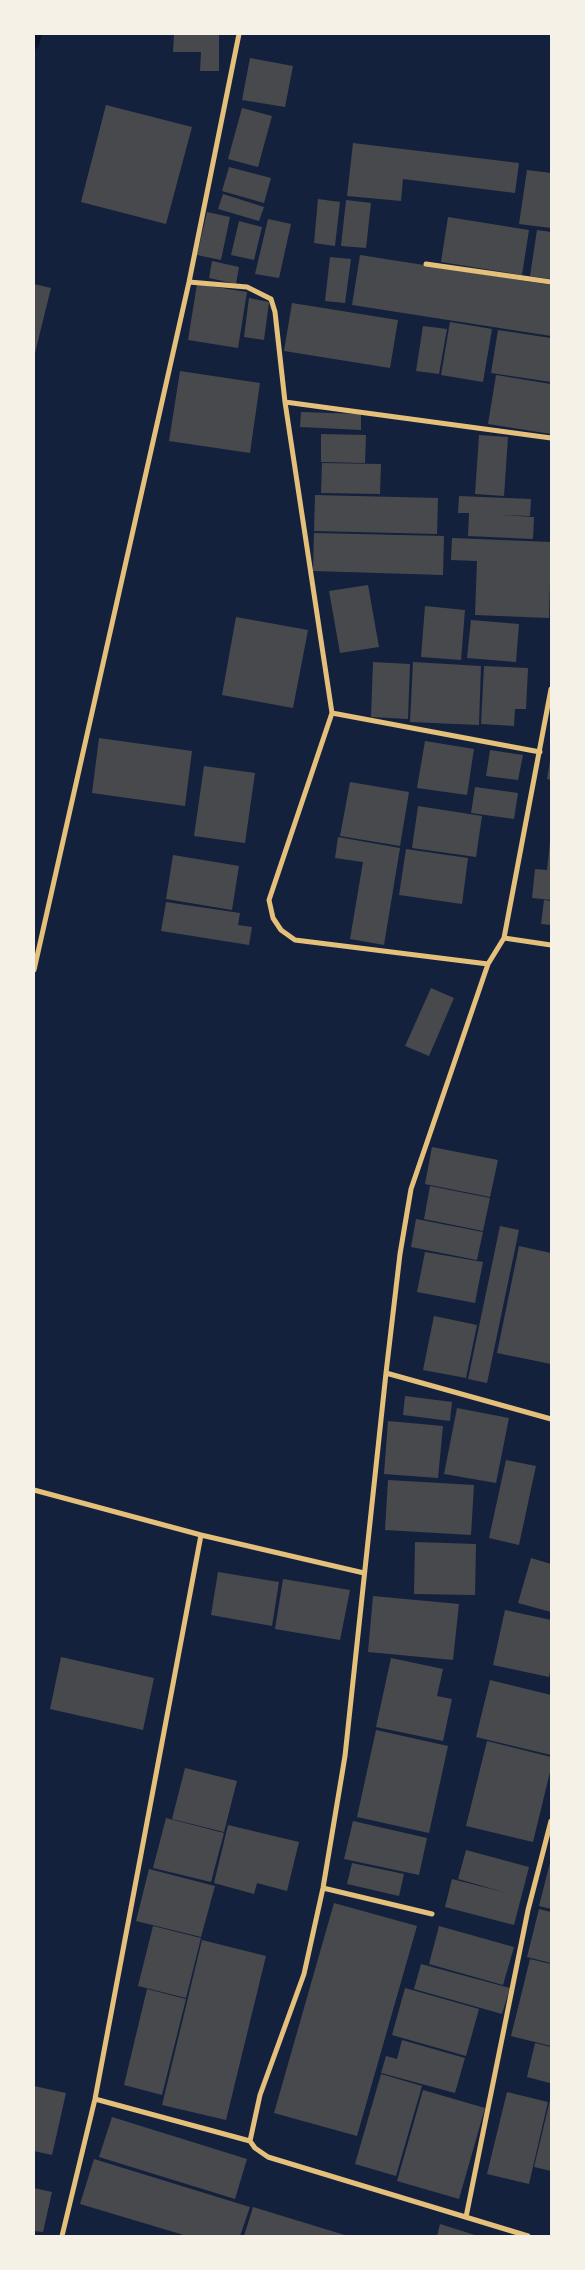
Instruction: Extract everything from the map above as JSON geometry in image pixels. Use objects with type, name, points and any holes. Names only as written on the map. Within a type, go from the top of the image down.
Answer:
[{"type":"street","points":[[34,970],[189,282],[239,34]]},
{"type":"street","points":[[426,264],[551,282]]},
{"type":"street","points":[[189,282],[247,287],[270,299],[275,312],[284,402],[332,713],[269,900],[273,918],[281,930],[295,940],[488,964]]},
{"type":"street","points":[[284,402],[551,438]]},
{"type":"street","points":[[250,2141],[260,2094],[304,1974],[323,1888],[345,1756],[386,1373],[400,1254],[411,1189],[488,964],[504,938],[551,689]]},
{"type":"street","points":[[332,713],[540,752]]},
{"type":"street","points":[[504,938],[551,945]]},
{"type":"street","points":[[386,1373],[551,1419]]},
{"type":"street","points":[[34,1490],[201,1535],[364,1573]]},
{"type":"street","points":[[62,2236],[95,2099],[201,1535]]},
{"type":"street","points":[[466,2217],[528,1910],[551,1821]]},
{"type":"street","points":[[323,1888],[432,1914]]},
{"type":"street","points":[[95,2099],[250,2141],[255,2148],[268,2157],[528,2236]]},
{"type":"building","points":[[174,34],[219,34],[219,71],[200,71],[201,52],[173,52]]},
{"type":"building","points":[[250,58],[293,66],[285,107],[242,100]]},
{"type":"building","points":[[106,105],[192,127],[166,224],[81,202]]},
{"type":"building","points":[[242,108],[272,116],[258,167],[228,159]]},
{"type":"building","points":[[353,143],[519,163],[515,193],[403,179],[401,201],[347,196]]},
{"type":"building","points":[[229,167],[271,178],[264,203],[222,191]]},
{"type":"building","points":[[527,170],[551,173],[551,228],[519,224]]},
{"type":"building","points":[[223,194],[264,207],[259,221],[218,209]]},
{"type":"building","points":[[318,199],[340,202],[335,246],[314,243]]},
{"type":"building","points":[[346,200],[371,203],[366,248],[341,246]]},
{"type":"building","points":[[207,212],[230,217],[221,260],[197,255]]},
{"type":"building","points":[[448,217],[529,230],[522,275],[441,262]]},
{"type":"building","points":[[268,219],[291,224],[279,278],[255,274]]},
{"type":"building","points":[[239,221],[262,227],[254,260],[231,255]]},
{"type":"building","points":[[537,230],[551,232],[551,279],[530,276]]},
{"type":"building","points":[[360,255],[551,285],[551,336],[352,305]]},
{"type":"building","points":[[330,257],[351,259],[345,303],[325,301]]},
{"type":"building","points":[[212,261],[239,267],[236,284],[209,278]]},
{"type":"building","points":[[34,284],[51,288],[34,357]]},
{"type":"building","points":[[197,284],[247,292],[238,348],[188,340]]},
{"type":"building","points":[[249,298],[269,302],[264,340],[244,337]]},
{"type":"building","points":[[292,303],[398,320],[390,368],[284,351]]},
{"type":"building","points":[[450,322],[492,329],[483,382],[441,375]]},
{"type":"building","points":[[423,326],[447,329],[439,374],[416,371]]},
{"type":"building","points":[[498,330],[551,338],[551,382],[491,373]]},
{"type":"building","points":[[180,371],[260,383],[250,453],[169,441]]},
{"type":"building","points":[[496,375],[551,384],[551,434],[488,424]]},
{"type":"building","points":[[301,412],[361,414],[361,430],[300,427]]},
{"type":"building","points":[[321,434],[366,435],[365,463],[321,462]]},
{"type":"building","points":[[479,435],[508,437],[504,496],[475,494]]},
{"type":"building","points":[[322,463],[381,464],[380,494],[321,493]]},
{"type":"building","points":[[315,495],[438,498],[437,534],[314,531]]},
{"type":"building","points":[[459,496],[531,499],[530,516],[498,515],[534,517],[533,539],[468,536],[469,513],[458,513]]},
{"type":"building","points":[[314,533],[444,536],[443,575],[313,571]]},
{"type":"building","points":[[452,538],[551,542],[549,618],[475,615],[477,561],[451,560]]},
{"type":"building","points":[[368,585],[379,647],[340,653],[329,591]]},
{"type":"building","points":[[425,606],[465,610],[461,660],[421,657]]},
{"type":"building","points":[[236,617],[308,630],[293,708],[222,695]]},
{"type":"building","points":[[471,620],[519,624],[516,662],[467,658]]},
{"type":"building","points":[[373,662],[410,664],[408,719],[371,717]]},
{"type":"building","points":[[413,662],[481,666],[479,725],[410,722]]},
{"type":"building","points":[[484,666],[528,668],[526,709],[515,709],[514,726],[481,724]]},
{"type":"building","points":[[99,738],[192,751],[185,806],[92,793]]},
{"type":"building","points":[[425,741],[474,749],[467,795],[417,788]]},
{"type":"building","points":[[490,750],[523,755],[518,780],[486,776]]},
{"type":"building","points":[[551,761],[551,780],[547,779]]},
{"type":"building","points":[[204,766],[255,773],[245,843],[194,836]]},
{"type":"building","points":[[350,782],[409,792],[400,846],[340,836]]},
{"type":"building","points":[[475,787],[518,793],[514,819],[471,813]]},
{"type":"building","points":[[418,806],[482,816],[476,857],[412,848]]},
{"type":"building","points":[[338,837],[400,848],[384,945],[350,939],[363,862],[335,858]]},
{"type":"building","points":[[550,842],[551,900],[532,898],[535,869],[547,870]]},
{"type":"building","points":[[406,849],[468,858],[462,904],[399,895]]},
{"type":"building","points":[[173,855],[239,866],[232,910],[166,899]]},
{"type":"building","points":[[544,900],[551,901],[551,925],[541,924]]},
{"type":"building","points":[[166,902],[240,913],[238,925],[252,927],[249,945],[161,931]]},
{"type":"building","points":[[431,988],[454,998],[429,1056],[405,1046]]},
{"type":"building","points":[[432,1147],[498,1160],[490,1197],[425,1184]]},
{"type":"building","points":[[430,1186],[490,1198],[483,1231],[424,1219]]},
{"type":"building","points":[[416,1219],[483,1232],[477,1260],[411,1247]]},
{"type":"building","points":[[500,1226],[519,1230],[487,1383],[468,1379]]},
{"type":"building","points":[[519,1246],[551,1253],[551,1364],[497,1353]]},
{"type":"building","points":[[425,1252],[483,1262],[475,1303],[417,1292]]},
{"type":"building","points":[[434,1316],[477,1325],[466,1378],[423,1370]]},
{"type":"building","points":[[405,1396],[452,1402],[450,1421],[403,1415]]},
{"type":"building","points":[[457,1408],[509,1418],[496,1483],[444,1474]]},
{"type":"building","points":[[388,1421],[443,1426],[438,1478],[384,1474]]},
{"type":"building","points":[[506,1460],[536,1466],[519,1545],[489,1538]]},
{"type":"building","points":[[388,1480],[474,1485],[471,1535],[385,1530]]},
{"type":"building","points":[[415,1542],[476,1544],[475,1595],[414,1594]]},
{"type":"building","points":[[531,1558],[551,1564],[551,1612],[518,1603]]},
{"type":"building","points":[[218,1572],[279,1582],[272,1626],[211,1615]]},
{"type":"building","points":[[283,1579],[350,1590],[340,1640],[275,1629]]},
{"type":"building","points":[[373,1596],[459,1604],[453,1660],[368,1652]]},
{"type":"building","points":[[505,1610],[551,1620],[551,1667],[549,1677],[493,1665]]},
{"type":"building","points":[[61,1657],[154,1678],[143,1730],[50,1709]]},
{"type":"building","points":[[391,1658],[443,1669],[437,1696],[452,1699],[443,1741],[376,1727]]},
{"type":"building","points":[[490,1680],[551,1695],[551,1755],[476,1737]]},
{"type":"building","points":[[376,1730],[448,1746],[429,1833],[357,1817]]},
{"type":"building","points":[[487,1741],[551,1757],[551,1768],[533,1842],[466,1826]]},
{"type":"building","points":[[185,1768],[237,1781],[224,1832],[172,1819]]},
{"type":"building","points":[[166,1818],[224,1833],[211,1882],[153,1868]]},
{"type":"building","points":[[353,1821],[427,1838],[419,1875],[344,1859]]},
{"type":"building","points":[[228,1825],[299,1842],[287,1891],[257,1883],[254,1894],[214,1883]]},
{"type":"building","points":[[466,1850],[529,1867],[514,1925],[445,1907],[452,1879],[507,1893],[458,1879]]},
{"type":"building","points":[[551,1859],[551,1909],[539,1906]]},
{"type":"building","points":[[352,1863],[404,1874],[399,1896],[347,1884]]},
{"type":"building","points":[[149,1869],[215,1886],[201,1937],[136,1921]]},
{"type":"building","points":[[334,1903],[417,1926],[357,2136],[274,2113]]},
{"type":"building","points":[[539,1909],[551,1912],[551,1963],[527,1957]]},
{"type":"building","points":[[153,1926],[201,1938],[186,1998],[138,1986]]},
{"type":"building","points":[[439,1926],[514,1947],[503,1985],[429,1964]]},
{"type":"building","points":[[202,1940],[266,1956],[226,2120],[162,2105]]},
{"type":"building","points":[[530,1959],[551,1964],[551,2046],[511,2036]]},
{"type":"building","points":[[421,1964],[510,1988],[502,2014],[414,1989]]},
{"type":"building","points":[[405,1988],[479,2009],[466,2056],[392,2035]]},
{"type":"building","points":[[147,1989],[186,1999],[162,2095],[124,2085]]},
{"type":"building","points":[[402,2040],[465,2058],[455,2093],[381,2073],[386,2056],[397,2059]]},
{"type":"building","points":[[535,2043],[551,2047],[550,2083],[527,2077]]},
{"type":"building","points":[[381,2074],[422,2086],[396,2176],[355,2164]]},
{"type":"building","points":[[34,2086],[66,2093],[52,2155],[34,2151]]},
{"type":"building","points":[[423,2090],[485,2108],[459,2199],[397,2181]]},
{"type":"building","points":[[507,2092],[548,2102],[529,2184],[487,2174]]},
{"type":"building","points":[[551,2096],[551,2171],[534,2167]]},
{"type":"building","points":[[112,2117],[247,2159],[235,2199],[99,2157]]},
{"type":"building","points":[[94,2159],[250,2207],[240,2236],[187,2236],[80,2204]]},
{"type":"building","points":[[34,2188],[52,2192],[43,2232],[34,2231]]},
{"type":"building","points":[[253,2207],[348,2236],[244,2236]]},
{"type":"building","points":[[440,2224],[478,2236],[437,2236]]},
{"type":"waterway","points":[[34,44],[37,34]]}]
